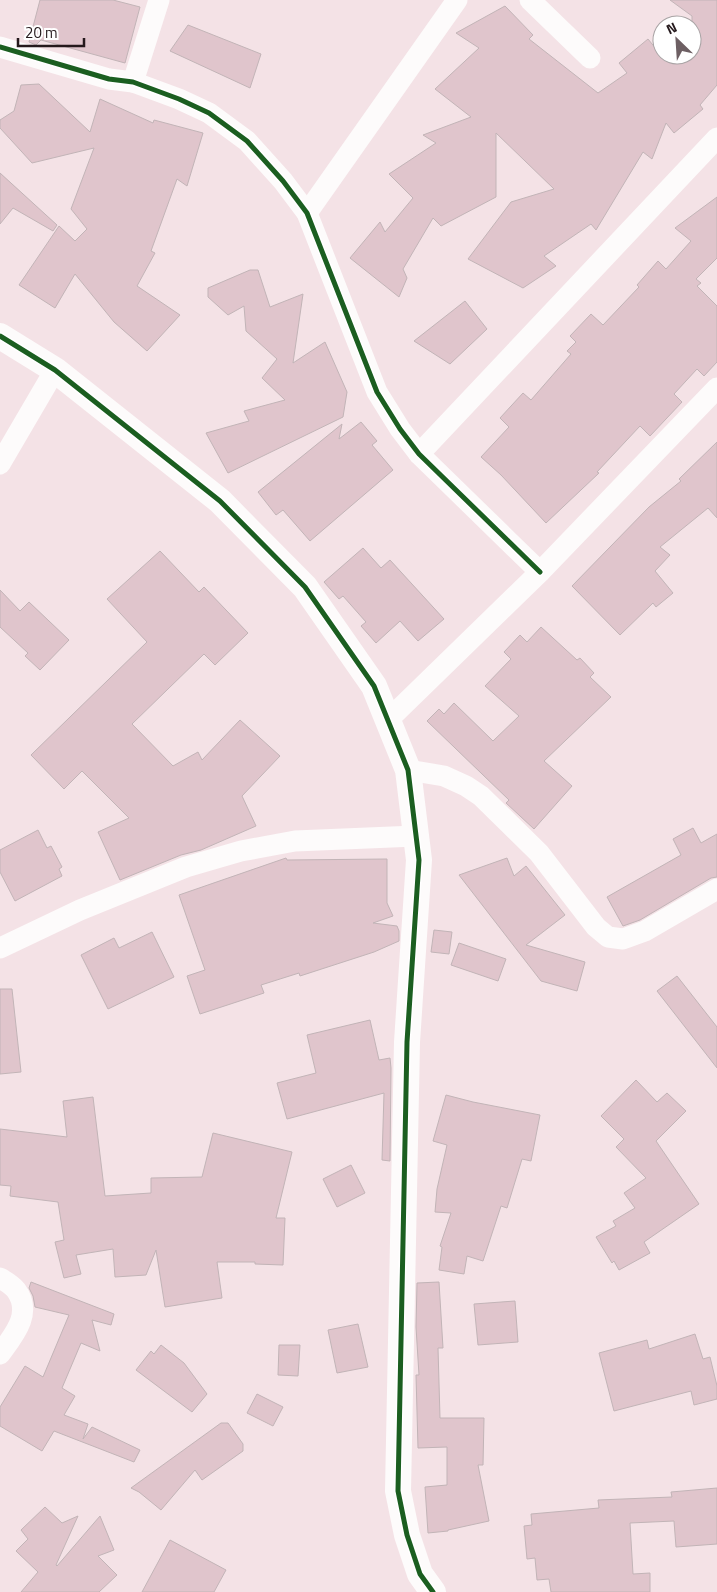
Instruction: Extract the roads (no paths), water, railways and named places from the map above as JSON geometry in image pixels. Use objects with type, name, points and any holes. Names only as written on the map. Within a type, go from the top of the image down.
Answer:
[{"type":"street","points":[[133,82],[159,0]]},
{"type":"street","points":[[307,214],[457,0]]},
{"type":"street","points":[[530,0],[590,58]]},
{"type":"street","points":[[0,47],[109,78],[133,82],[179,99],[209,113],[247,141],[284,181],[307,214],[377,392],[400,429],[419,454],[540,572]]},
{"type":"street","points":[[419,454],[717,138]]},
{"type":"street","points":[[0,336],[55,370],[220,501],[305,587],[374,686],[408,770],[419,860],[406,1042],[398,1491],[408,1535],[420,1574],[434,1592]]},
{"type":"street","points":[[0,464],[55,370]]},
{"type":"street","points":[[388,720],[540,572],[717,388]]},
{"type":"street","points":[[408,770],[444,776],[466,786],[481,796],[539,853],[596,927],[608,937],[623,939],[645,930],[717,889]]},
{"type":"street","points":[[0,948],[80,910],[186,867],[241,851],[295,841],[416,836]]},
{"type":"street","points":[[0,1278],[15,1289],[22,1302],[23,1314],[16,1332],[0,1354]]}]
